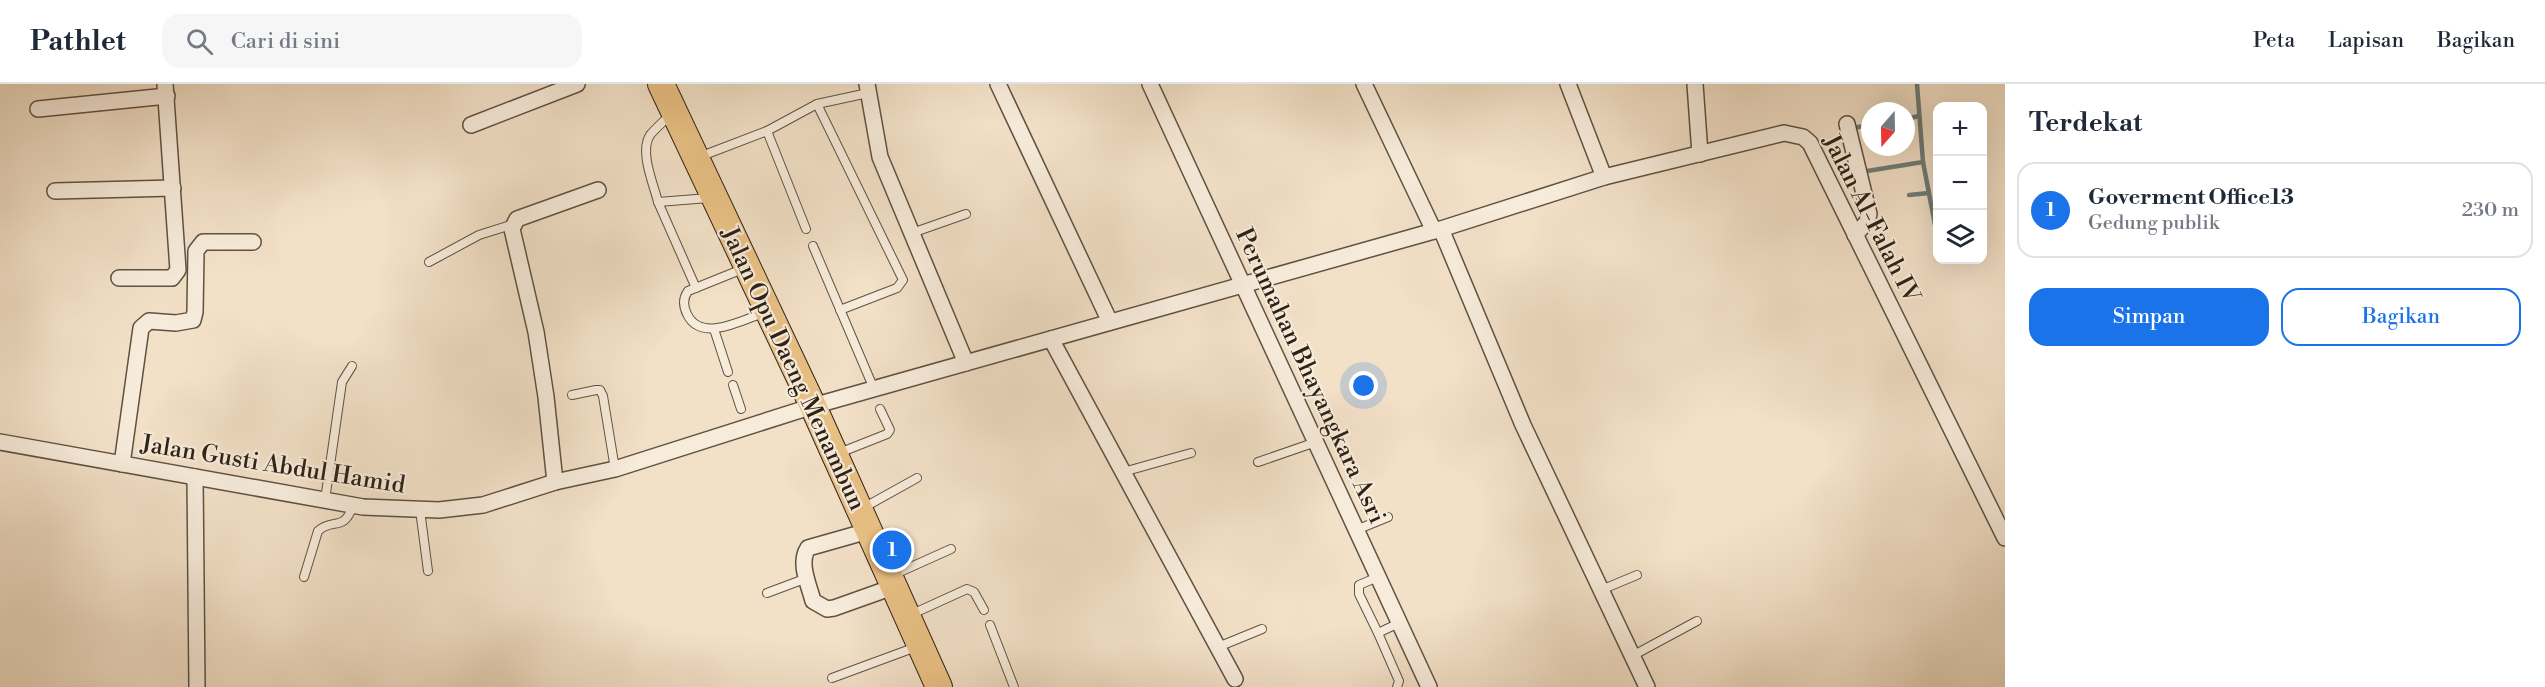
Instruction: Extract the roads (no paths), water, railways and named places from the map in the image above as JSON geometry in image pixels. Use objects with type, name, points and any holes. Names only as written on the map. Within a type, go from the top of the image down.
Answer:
[{"type":"highway","name":"Jalan Opu Daeng Menambun","points":[[661,84],[813,406],[939,687]]},
{"type":"street","points":[[471,125],[577,84]]},
{"type":"street","points":[[998,84],[1110,322]]},
{"type":"street","name":"Perumahan Bhayangkara Asri","points":[[1150,84],[1429,687]]},
{"type":"street","points":[[1364,84],[1437,230],[1523,425],[1647,687]]},
{"type":"street","points":[[1568,84],[1604,177]]},
{"type":"street","points":[[1695,84],[1700,154]]},
{"type":"street","points":[[868,89],[880,157],[966,363]]},
{"type":"street","points":[[38,109],[166,90],[179,261],[176,275],[172,278],[119,278]]},
{"type":"street","points":[[1847,124],[1869,214],[1867,222],[1855,235]]},
{"type":"street","name":"Jalan Al-Falah IV","points":[[1244,284],[1437,230],[1604,177],[1784,133],[1803,137],[1810,143],[1818,158],[2005,538]]},
{"type":"street","points":[[55,191],[173,188]]},
{"type":"street","points":[[555,482],[546,396],[527,287],[513,234],[513,224],[517,219],[598,190]]},
{"type":"street","points":[[122,464],[141,328],[149,321],[176,323],[193,320],[196,251],[203,242],[253,242]]},
{"type":"street","name":"Jalan Gusti Abdul Hamid","points":[[0,442],[352,505],[420,510],[483,506],[555,482],[615,469],[813,406],[1244,284]]},
{"type":"street","points":[[1051,339],[1235,679]]},
{"type":"street","points":[[195,477],[197,687]]},
{"type":"street","points":[[864,521],[808,548],[804,554],[813,601],[827,609],[891,582]]},
{"type":"lane","points":[[695,158],[767,130],[817,104],[868,89]]},
{"type":"lane","points":[[817,104],[903,280],[900,286],[840,310]]},
{"type":"lane","points":[[673,111],[649,136],[646,154],[658,202],[696,288]]},
{"type":"lane","points":[[767,130],[806,229]]},
{"type":"lane","points":[[658,202],[714,197]]},
{"type":"lane","points":[[912,233],[966,214]]},
{"type":"lane","points":[[429,262],[479,235],[513,224]]},
{"type":"lane","points":[[813,246],[874,389]]},
{"type":"lane","points":[[746,268],[696,288],[685,296],[687,314],[693,323],[714,329],[767,311]]},
{"type":"lane","points":[[714,329],[728,372]]},
{"type":"lane","points":[[324,500],[342,382],[352,366]]},
{"type":"lane","points":[[733,385],[741,409]]},
{"type":"lane","points":[[573,395],[600,390],[603,396],[615,469]]},
{"type":"lane","points":[[835,455],[887,434],[890,430],[880,409]]},
{"type":"lane","points":[[1258,462],[1316,442]]},
{"type":"lane","points":[[1123,472],[1191,453]]},
{"type":"lane","points":[[864,521],[917,478]]},
{"type":"lane","points":[[304,577],[318,531],[321,528],[344,522],[349,518],[352,505]]},
{"type":"lane","points":[[420,510],[428,571]]},
{"type":"lane","points":[[1356,530],[1388,517]]},
{"type":"lane","points":[[891,582],[951,549]]},
{"type":"lane","points":[[1601,590],[1637,575]]},
{"type":"lane","points":[[1378,577],[1363,582],[1358,589],[1399,681],[1397,687]]},
{"type":"lane","points":[[767,593],[807,578]]},
{"type":"lane","points":[[907,617],[968,589],[974,592],[984,610]]},
{"type":"lane","points":[[1632,656],[1697,621]]},
{"type":"lane","points":[[1378,633],[1399,623]]},
{"type":"lane","points":[[990,626],[1014,687]]},
{"type":"lane","points":[[1218,647],[1262,629]]},
{"type":"lane","points":[[832,678],[920,645]]},
{"type":"waterway","points":[[1861,172],[1923,162],[1917,84]]},
{"type":"waterway","points":[[1915,117],[1919,116]]},
{"type":"waterway","points":[[1852,128],[1861,126]]},
{"type":"waterway","points":[[1923,162],[1933,214]]},
{"type":"waterway","points":[[1909,195],[1929,193]]},
{"type":"place","name":"Goverment Office13","points":[[892,550]]}]
